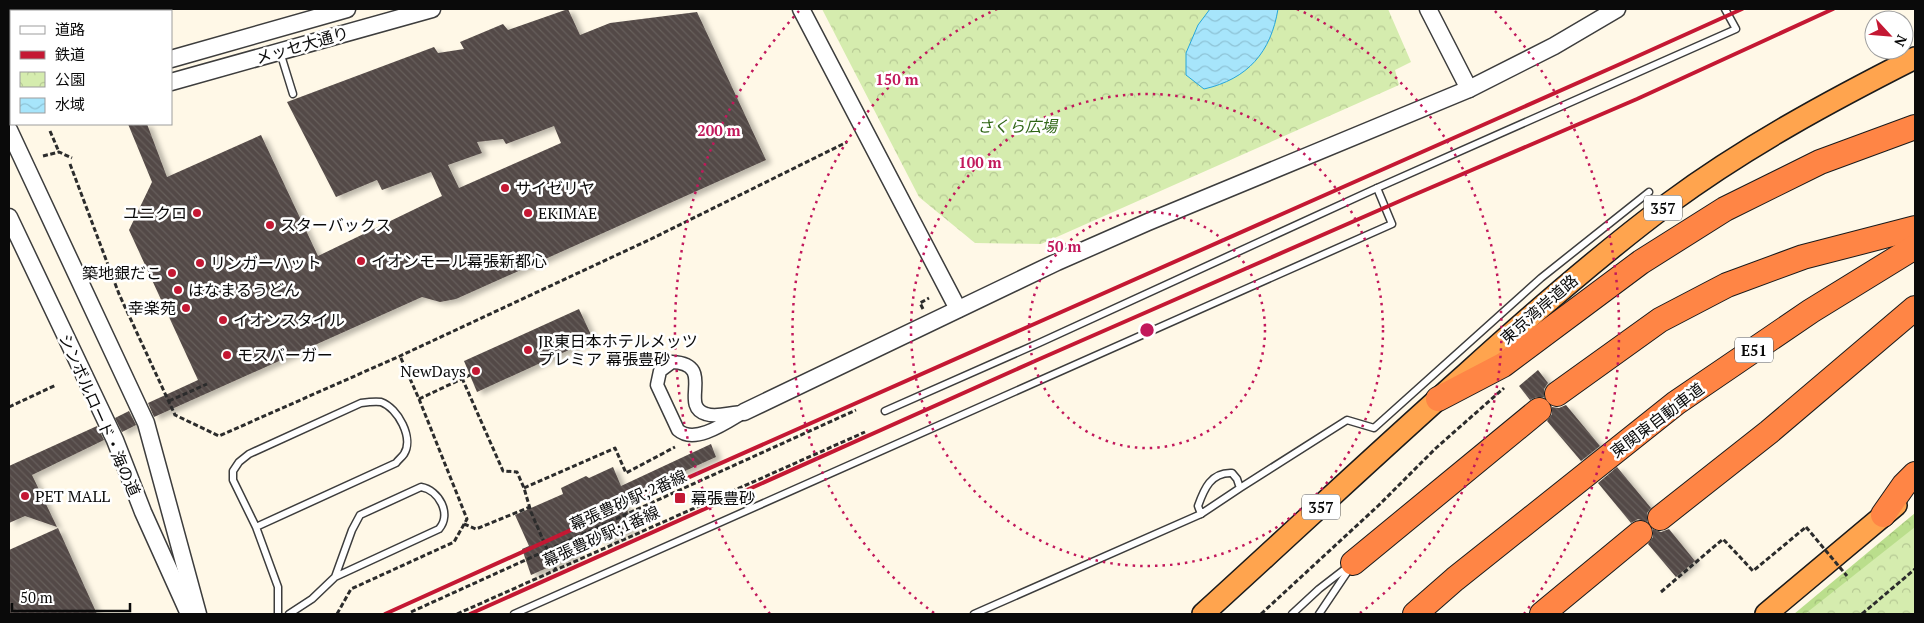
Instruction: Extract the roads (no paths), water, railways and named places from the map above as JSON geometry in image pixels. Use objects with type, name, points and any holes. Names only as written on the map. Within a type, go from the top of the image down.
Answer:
[{"type":"highway","name":"東京湾岸道路","points":[[1203,614],[1549,299],[1669,204],[1732,160],[1794,122],[1915,58]]},
{"type":"highway","points":[[1438,399],[1503,365],[1641,262],[1725,209],[1820,162],[1915,127]]},
{"type":"highway","points":[[1557,394],[1660,320],[1727,285],[1803,257],[1915,228]]},
{"type":"highway","name":"東関東自動車道","points":[[1415,614],[1455,579],[1676,403],[1811,311],[1915,247]]},
{"type":"highway","points":[[1660,518],[1769,432],[1915,308]]},
{"type":"highway","points":[[1353,563],[1539,410]]},
{"type":"highway","points":[[1883,515],[1904,485],[1915,474]]},
{"type":"highway","points":[[1766,614],[1915,489]]},
{"type":"highway","points":[[1542,614],[1640,533]]},
{"type":"street","name":"メッセ大通り","points":[[172,59],[348,9]]},
{"type":"street","name":"メッセ大通り","points":[[172,82],[432,9]]},
{"type":"street","points":[[801,9],[958,309]]},
{"type":"street","points":[[1428,9],[1469,89]]},
{"type":"street","points":[[744,412],[729,412],[715,416],[704,414],[694,402],[696,380],[691,368],[679,362],[672,362],[660,372],[656,385],[678,430],[683,434],[697,436],[982,296],[1148,222],[1469,89],[1554,46],[1617,9]]},
{"type":"street","points":[[9,130],[146,424],[198,614]]},
{"type":"street","name":"シンボルロード・海の道","points":[[9,217],[115,440],[143,512],[190,614]]},
{"type":"lane","points":[[886,411],[1039,344],[1377,188],[1736,29],[1725,9]]},
{"type":"lane","points":[[280,51],[293,94]]},
{"type":"lane","points":[[514,614],[1392,224],[1377,188]]},
{"type":"lane","points":[[974,614],[1201,514],[1347,420],[1374,428],[1541,278],[1649,192]]},
{"type":"lane","points":[[256,527],[396,463],[404,454],[407,445],[406,433],[396,413],[380,402],[361,403],[249,454],[238,462],[233,471],[233,480],[256,527],[278,587],[278,614]]},
{"type":"lane","points":[[1201,514],[1198,506],[1205,489],[1213,477],[1224,472],[1232,473],[1237,479],[1240,488]]},
{"type":"lane","points":[[289,614],[312,599],[335,577],[439,529],[444,523],[446,516],[438,495],[430,489],[421,487],[360,515],[352,530],[335,577]]},
{"type":"lane","points":[[1292,614],[1319,589],[1353,563]]},
{"type":"lane","points":[[1320,614],[1353,563]]},
{"type":"water","points":[[1210,9],[1278,9],[1270,38],[1255,61],[1245,71],[1233,78],[1204,89],[1186,75],[1186,53],[1198,25]]},
{"type":"railway","points":[[385,614],[1742,9]]},
{"type":"railway","points":[[470,614],[1035,361],[1637,99],[1833,9]]},
{"type":"place","name":"サイゼリヤ","points":[[505,188]]},
{"type":"place","name":"ユニクロ","points":[[197,213]]},
{"type":"place","name":"EKIMAE","points":[[528,213]]},
{"type":"place","name":"スターバックス","points":[[270,225]]},
{"type":"place","name":"イオンモール幕張新都心","points":[[361,261]]},
{"type":"place","name":"リンガーハット","points":[[200,263]]},
{"type":"place","name":"築地銀だこ","points":[[172,273]]},
{"type":"place","name":"はなまるうどん","points":[[178,290]]},
{"type":"place","name":"幸楽苑","points":[[186,308]]},
{"type":"place","name":"イオンスタイル","points":[[223,320]]},
{"type":"place","name":"JR東日本ホテルメッツ プレミア 幕張豊砂","points":[[528,350]]},
{"type":"place","name":"モスバーガー","points":[[227,355]]},
{"type":"place","name":"NewDays","points":[[476,371]]},
{"type":"place","name":"PET MALL","points":[[25,496]]},
{"type":"place","name":"幕張豊砂","points":[[680,498]]},
{"type":"park label","name":"さくら広場","points":[[1017,126]]}]
